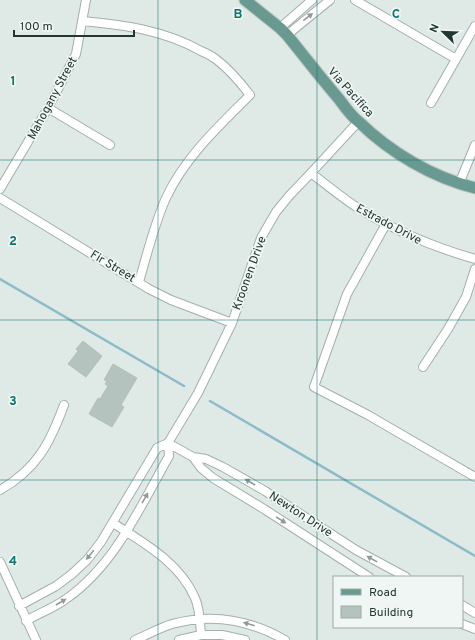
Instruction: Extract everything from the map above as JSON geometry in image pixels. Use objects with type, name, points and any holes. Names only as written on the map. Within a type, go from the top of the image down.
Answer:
[{"type":"main road","name":"Via Pacifica","points":[[245,0],[284,31],[358,122],[388,147],[417,165],[459,184],[475,188]]},
{"type":"street","name":"Mahogany Street","points":[[0,189],[48,108],[76,54],[86,0]]},
{"type":"street","points":[[284,31],[312,0]]},
{"type":"street","points":[[284,31],[330,0]]},
{"type":"street","points":[[355,0],[456,59]]},
{"type":"street","points":[[83,21],[113,24],[145,30],[169,36],[194,47],[215,59],[235,76],[250,95],[208,136],[180,173],[167,198],[152,235],[139,282]]},
{"type":"street","points":[[431,103],[475,26]]},
{"type":"street","points":[[48,108],[110,145]]},
{"type":"street","name":"Kroonen Drive","points":[[19,606],[50,589],[72,574],[87,560],[101,542],[157,448],[168,443],[198,393],[232,323],[261,238],[276,212],[358,122]]},
{"type":"street","points":[[459,184],[475,145]]},
{"type":"street","name":"Estrado Drive","points":[[311,173],[357,207],[386,224],[422,242],[475,259]]},
{"type":"street","name":"Fir Street","points":[[0,198],[171,300],[232,323]]},
{"type":"street","points":[[386,224],[347,294],[314,387],[368,415],[475,477]]},
{"type":"street","points":[[423,367],[448,329],[466,297],[475,269]]},
{"type":"street","points":[[0,490],[13,482],[40,457],[54,432],[64,405]]},
{"type":"street","name":"Kroonen Drive","points":[[26,621],[66,600],[94,576],[111,555],[126,532],[169,456],[168,443]]},
{"type":"street","name":"Newton Drive","points":[[168,443],[193,457],[206,459],[223,466],[265,491],[356,550],[404,576]]},
{"type":"street","name":"Newton Drive","points":[[193,457],[200,468],[213,478],[367,576]]},
{"type":"street","points":[[113,523],[143,542],[180,573],[196,599],[200,619],[201,635]]},
{"type":"street","points":[[0,562],[36,640]]},
{"type":"street","points":[[463,606],[475,613]]},
{"type":"street","points":[[135,640],[170,625],[200,619],[225,619],[241,622],[264,629],[285,640]]},
{"type":"street","points":[[463,624],[475,629]]},
{"type":"street","points":[[179,640],[201,635],[222,635],[245,640]]},
{"type":"building","points":[[83,341],[102,356],[86,377],[68,364],[78,351],[76,349]]},
{"type":"building","points":[[113,364],[137,378],[121,405],[124,407],[112,427],[89,414],[98,398],[100,399],[108,386],[105,384],[107,381],[104,380]]},
{"type":"waterway","points":[[0,279],[184,386]]},
{"type":"waterway","points":[[210,401],[475,556]]}]
